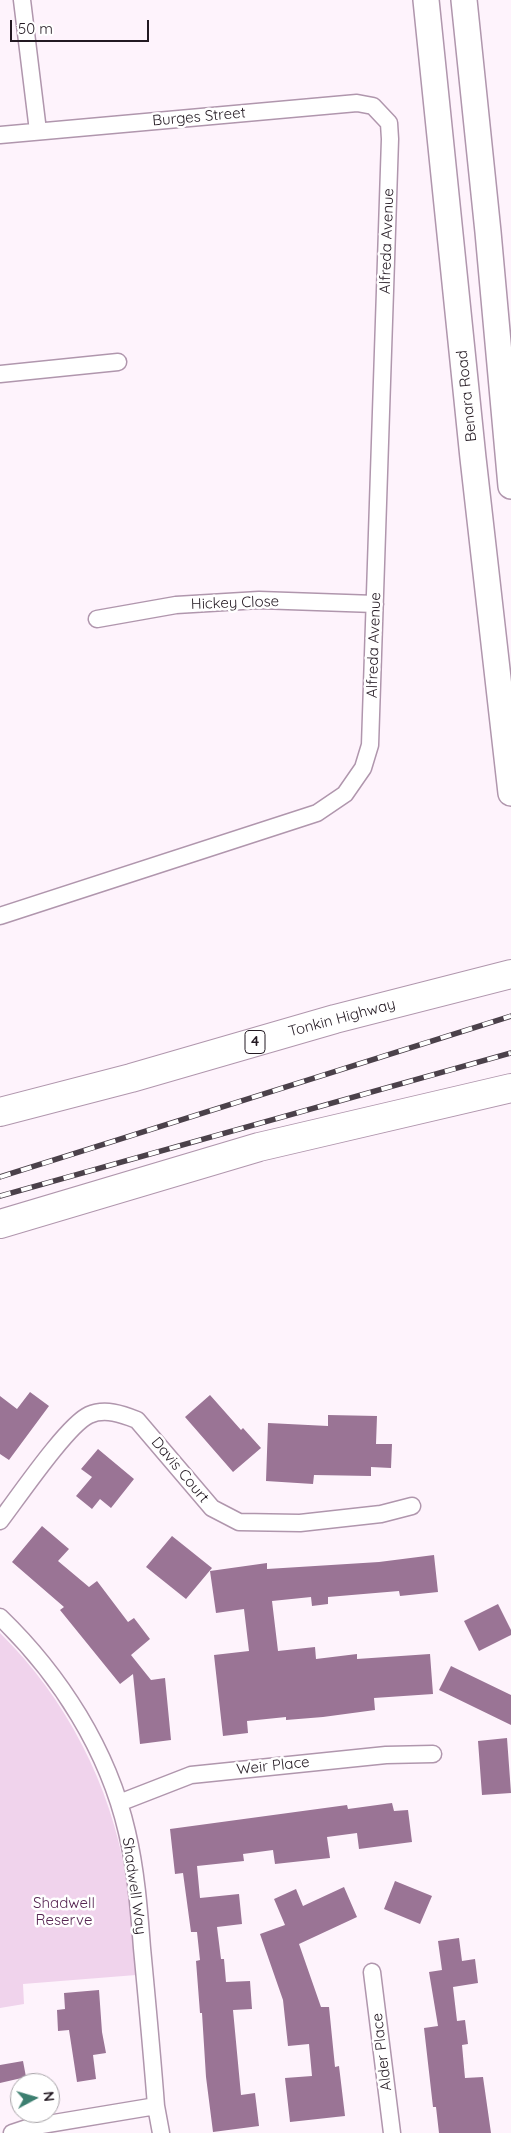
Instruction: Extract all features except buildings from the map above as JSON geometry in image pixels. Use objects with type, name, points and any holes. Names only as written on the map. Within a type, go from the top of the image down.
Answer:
[{"type":"highway","name":"Tonkin Highway","points":[[0,1112],[131,1078],[335,1019],[511,974]]},
{"type":"highway","points":[[0,1224],[259,1147],[511,1088]]},
{"type":"main road","name":"Benara Road","points":[[426,0],[444,184],[511,792]]},
{"type":"main road","points":[[464,0],[483,180],[511,486]]},
{"type":"main road","points":[[444,184],[459,192],[468,192],[475,190],[483,180]]},
{"type":"street","points":[[22,0],[38,131]]},
{"type":"street","name":"Burges Street","points":[[0,135],[357,103],[374,106],[390,123]]},
{"type":"street","name":"Alfreda Avenue","points":[[0,916],[317,813],[345,794],[363,768],[370,745],[390,123]]},
{"type":"street","points":[[0,374],[118,362]]},
{"type":"street","name":"Hickey Close","points":[[96,619],[176,605],[259,600],[375,604]]},
{"type":"street","name":"Davis Court","points":[[0,1521],[72,1427],[89,1415],[107,1411],[138,1420],[212,1508],[239,1522],[300,1524],[381,1514],[412,1506]]},
{"type":"street","name":"Shadwell Way","points":[[0,1617],[23,1640],[58,1683],[92,1741],[119,1803],[135,1872],[156,2106],[161,2133]]},
{"type":"street","name":"Weir Place","points":[[119,1803],[191,1775],[386,1754],[433,1754]]},
{"type":"street","name":"Alder Place","points":[[372,1972],[392,2133]]},
{"type":"street","points":[[12,2133],[30,2127],[156,2106]]},
{"type":"green space","name":"Shadwell Reserve","points":[[0,1633],[24,1658],[65,1715],[97,1777],[119,1843],[126,1877],[136,1975],[23,1984],[24,2004],[0,2008]]},
{"type":"railway","points":[[0,1177],[511,1016]]},
{"type":"railway","points":[[0,1196],[511,1053]]}]
